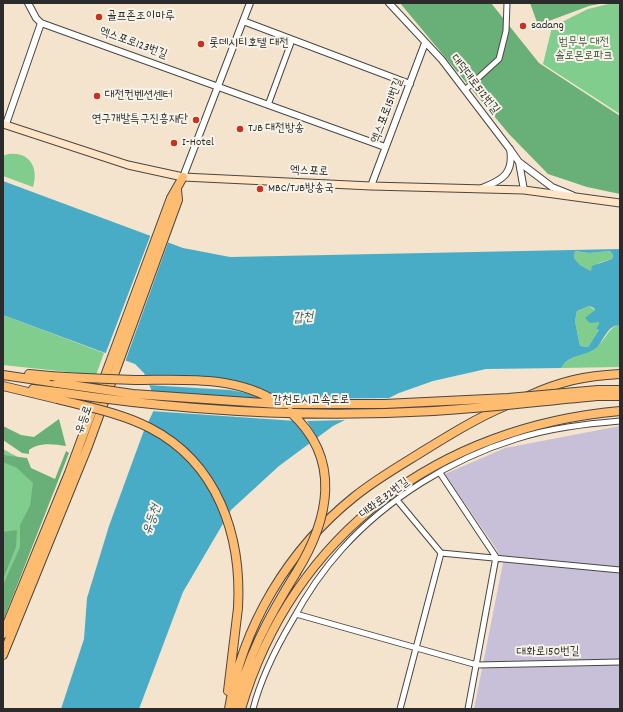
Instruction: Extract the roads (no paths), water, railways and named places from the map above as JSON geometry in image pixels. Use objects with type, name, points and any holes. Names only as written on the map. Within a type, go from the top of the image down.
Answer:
[{"type":"main road","name":"엑스포로","points":[[4,124],[128,165],[183,177],[371,186],[524,190],[575,196],[620,204]]},
{"type":"main road","name":"유등로","points":[[3,655],[76,475],[84,445],[171,198],[177,190],[183,177]]},
{"type":"main road","points":[[3,374],[88,379],[181,380],[227,383],[259,392],[282,405],[302,425],[313,442],[321,461],[326,488],[324,510],[318,533],[296,573],[274,608],[257,642],[244,675],[235,709]]},
{"type":"main road","name":"갑천도시고속도로","points":[[3,374],[133,394],[278,404],[384,404],[597,393],[620,396]]},
{"type":"main road","points":[[229,709],[234,682],[246,646],[273,590],[307,542],[334,514],[354,497],[400,465],[480,417],[557,383],[594,376],[620,374]]},
{"type":"main road","name":"갑천도시고속도로","points":[[3,385],[57,396],[278,414],[435,411],[620,390]]},
{"type":"main road","points":[[57,396],[149,427],[179,447],[200,470],[217,495],[231,528],[237,553],[239,577],[238,608],[225,709]]},
{"type":"main road","points":[[242,709],[267,644],[291,600],[327,552],[371,509],[423,472],[485,440],[561,418],[620,411]]},
{"type":"main road","name":"유등로","points":[[3,634],[75,456],[84,445]]},
{"type":"street","points":[[4,124],[41,23],[36,18],[28,3]]},
{"type":"street","points":[[183,177],[250,3]]},
{"type":"street","name":"대덕대로512번길","points":[[389,3],[442,60],[509,148],[519,162],[524,190]]},
{"type":"street","points":[[465,90],[499,59],[506,31],[508,12],[507,3]]},
{"type":"street","points":[[243,21],[410,84]]},
{"type":"street","name":"엑스포로123번길","points":[[41,23],[386,147]]},
{"type":"street","points":[[268,105],[292,40]]},
{"type":"street","name":"엑스포로151번길","points":[[371,186],[425,43]]},
{"type":"street","points":[[482,188],[495,183],[508,171],[511,163],[509,148]]},
{"type":"street","points":[[519,162],[552,187],[575,196]]},
{"type":"street","name":"대화로32번길","points":[[253,709],[267,669],[278,644],[296,614],[321,574],[341,549],[369,522],[398,500],[440,473],[488,450],[516,439],[557,429],[620,420]]},
{"type":"street","points":[[440,473],[496,557],[468,709]]},
{"type":"street","points":[[398,500],[441,553],[496,557],[620,570]]},
{"type":"street","points":[[400,709],[415,647],[441,553]]},
{"type":"street","name":"대화로150번길","points":[[296,614],[477,664],[620,662]]},
{"type":"water","points":[[3,181],[183,248],[230,257],[620,249],[620,325],[612,327],[594,349],[574,357],[565,363],[561,368],[486,369],[433,381],[399,393],[333,426],[279,466],[231,510],[183,592],[139,709],[61,709],[84,639],[87,598],[109,526],[143,433],[153,412],[151,389],[144,373],[135,364],[3,315]],"holes":[[[575,251],[589,253],[610,251],[613,255],[612,259],[592,266],[591,271],[580,265],[574,258]],[[589,306],[595,310],[585,318],[590,323],[599,322],[596,329],[599,330],[588,347],[580,346],[575,321],[577,311]]]},
{"type":"place","name":"골프존조이마루","points":[[99,17]]},
{"type":"place","name":"sadang","points":[[523,26]]},
{"type":"place","name":"롯데시티호텔 대전","points":[[201,44]]},
{"type":"place","name":"대전컨벤션센터","points":[[97,96]]},
{"type":"place","name":"연구개발특구진흥재단","points":[[196,120]]},
{"type":"place","name":"TJB 대전방송","points":[[240,129]]},
{"type":"place","name":"I-Hotel","points":[[174,143]]},
{"type":"place","name":"MBC/TJB방송국","points":[[260,189]]},
{"type":"park label","name":"법무부 대전 솔로몬로파크","points":[[584,50]]},
{"type":"water label","name":"갑천","points":[[303,319]]},
{"type":"water label","name":"유등천","points":[[153,520]]}]
